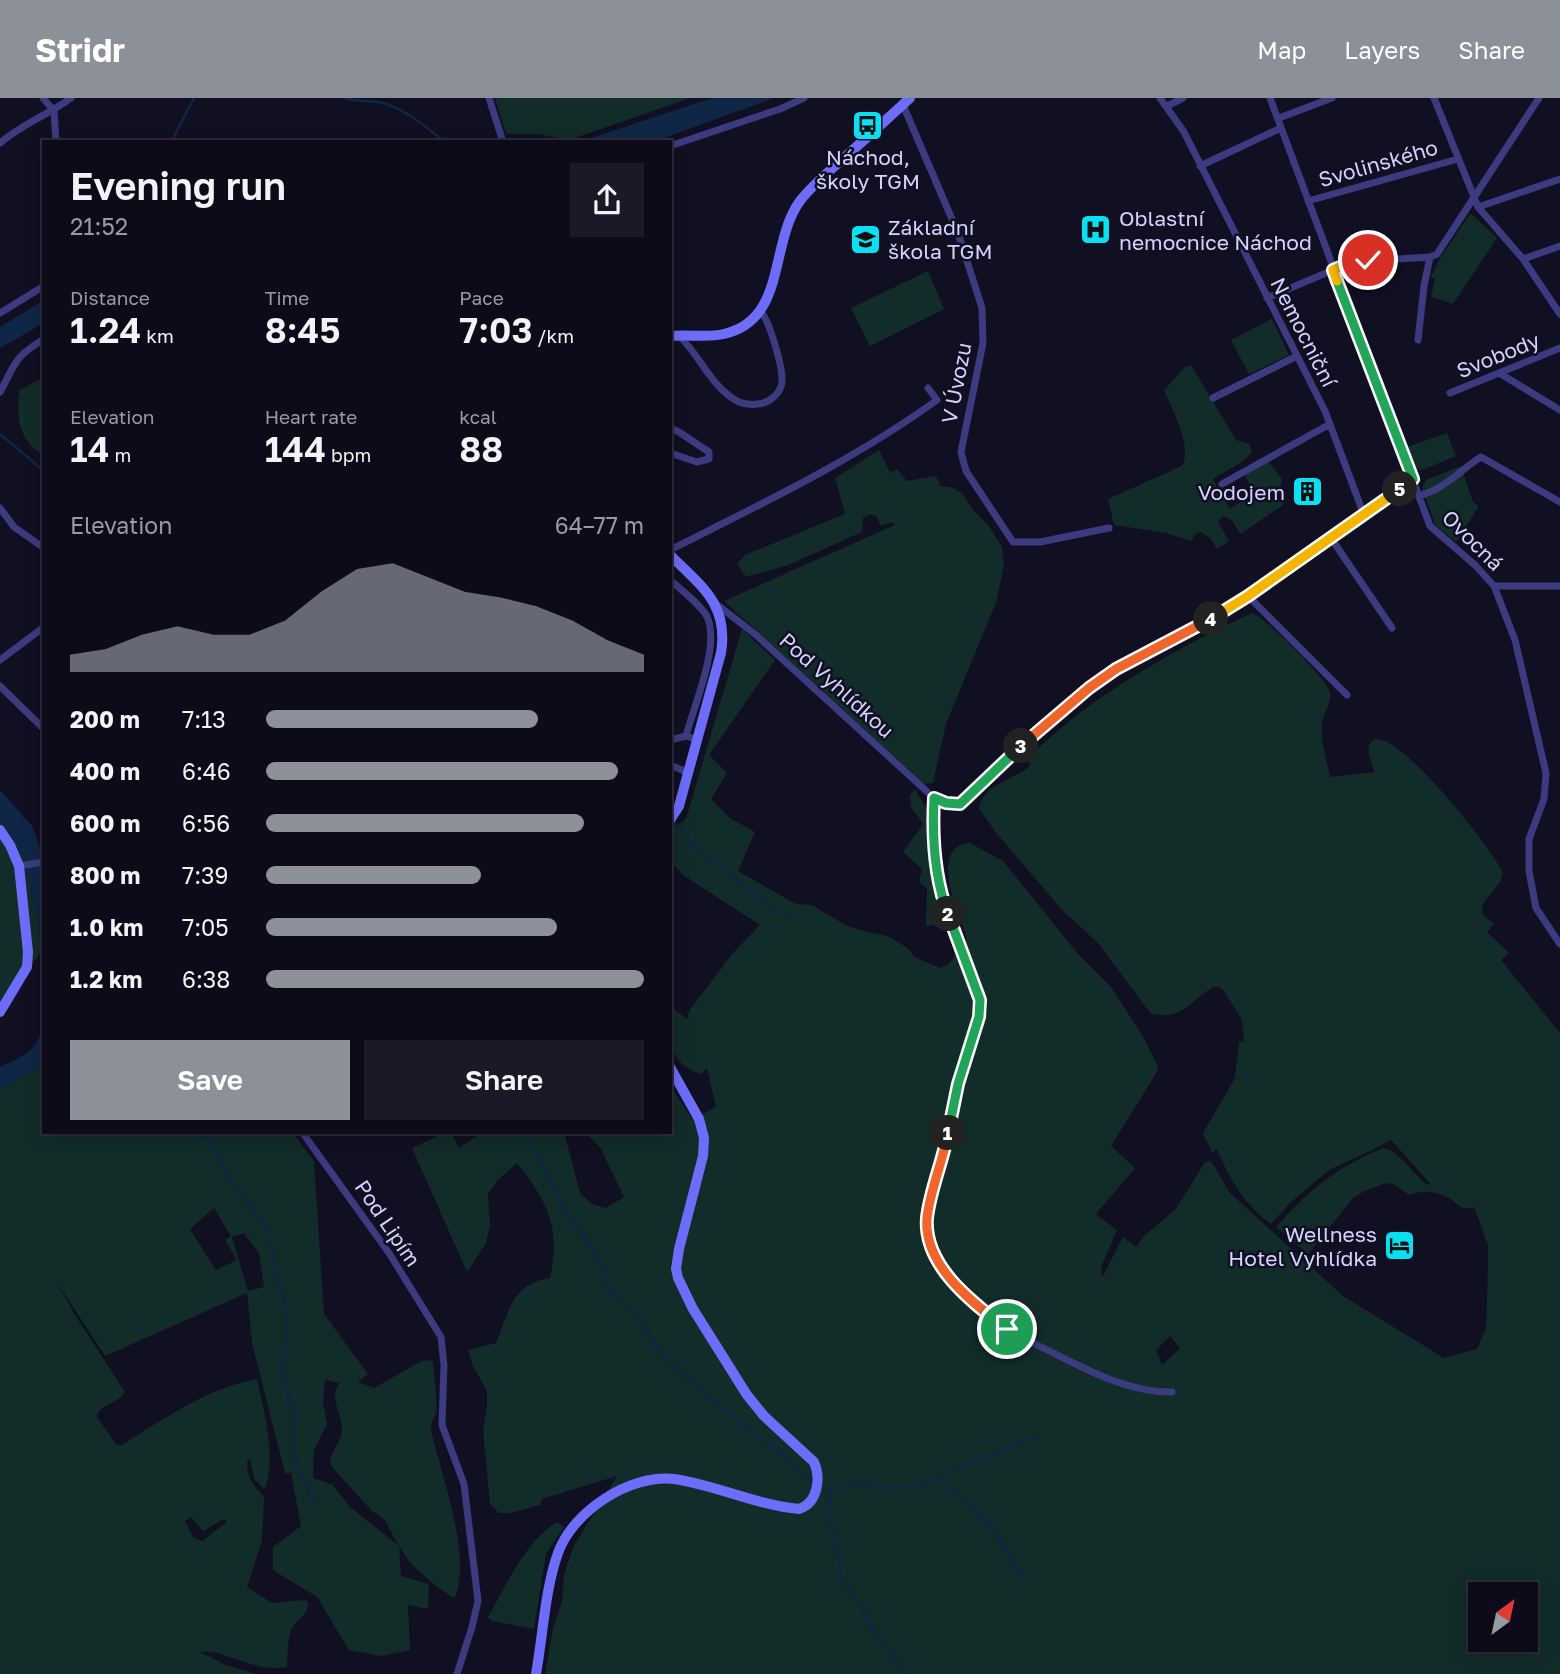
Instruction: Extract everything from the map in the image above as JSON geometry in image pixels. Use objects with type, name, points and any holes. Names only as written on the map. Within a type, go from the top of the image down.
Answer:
[{"type":"street","points":[[43,98],[54,111],[56,140]]},
{"type":"street","points":[[0,143],[15,130],[54,111],[71,98]]},
{"type":"street","points":[[489,98],[502,140]]},
{"type":"street","points":[[672,145],[780,109],[804,98]]},
{"type":"street","name":"Nemocniční","points":[[1160,98],[1184,132],[1297,356],[1330,424],[1364,514]]},
{"type":"street","points":[[1167,106],[1183,98]]},
{"type":"street","name":"Ovocná","points":[[1270,98],[1430,526],[1475,565],[1494,586],[1560,586]]},
{"type":"street","points":[[1279,118],[1332,98]]},
{"type":"street","points":[[1434,98],[1478,207],[1523,259],[1560,314]]},
{"type":"street","points":[[1267,298],[1352,262],[1430,257],[1443,248],[1539,98]]},
{"type":"street","points":[[675,336],[726,334],[746,326],[761,312],[792,215],[800,201],[906,101]]},
{"type":"street","name":"V Úvozu","points":[[906,101],[958,233],[982,308],[983,343],[961,452],[966,471],[1013,542],[1040,542],[1109,528]]},
{"type":"street","points":[[1200,166],[1281,128]]},
{"type":"street","name":"Svolinského","points":[[1308,201],[1458,159]]},
{"type":"street","points":[[1478,207],[1560,179]]},
{"type":"street","points":[[1523,259],[1560,246]]},
{"type":"street","points":[[1418,340],[1430,257]]},
{"type":"street","points":[[0,313],[42,287]]},
{"type":"street","points":[[675,336],[692,348],[714,381],[737,402],[765,403],[776,397],[783,382],[767,321],[761,312]]},
{"type":"street","points":[[0,392],[12,366],[23,352],[42,340]]},
{"type":"street","name":"Svobody","points":[[1450,393],[1560,348]]},
{"type":"street","points":[[1213,398],[1297,356]]},
{"type":"street","points":[[1499,373],[1560,410]]},
{"type":"street","points":[[672,552],[899,427],[937,400],[928,388]]},
{"type":"street","points":[[1222,484],[1330,424]]},
{"type":"street","points":[[672,429],[709,452],[709,459],[697,462],[672,454]]},
{"type":"street","points":[[1419,496],[1450,482],[1467,466],[1482,457],[1560,502]]},
{"type":"street","points":[[1171,1392],[1134,1388],[1066,1359],[1007,1329],[954,1284],[933,1252],[927,1219],[958,1084],[979,1017],[980,1000],[941,897],[933,828],[934,798],[946,803],[960,804],[1021,745],[1089,688],[1124,664],[1216,616],[1248,596],[1413,479]]},
{"type":"street","points":[[0,508],[14,527],[42,547]]},
{"type":"street","points":[[1331,538],[1392,628]]},
{"type":"street","points":[[672,555],[714,602],[723,624],[722,649],[698,740],[679,806],[672,817]]},
{"type":"street","points":[[672,582],[708,617],[711,632],[711,650],[685,736]]},
{"type":"street","points":[[1494,586],[1515,640],[1546,773],[1544,799],[1529,839],[1529,871],[1536,908],[1560,944]]},
{"type":"street","points":[[1248,596],[1347,695]]},
{"type":"street","name":"Pod Vyhlídkou","points":[[714,602],[756,635],[934,798]]},
{"type":"street","points":[[0,660],[42,628]]},
{"type":"street","points":[[0,685],[42,727]]},
{"type":"street","points":[[672,739],[685,736],[698,740]]},
{"type":"street","points":[[672,766],[689,773]]},
{"type":"street","points":[[0,830],[21,866],[29,952],[27,967],[0,1012]]},
{"type":"street","points":[[21,866],[42,862]]},
{"type":"street","points":[[536,1674],[559,1552],[571,1532],[597,1503],[630,1485],[665,1479],[799,1509],[809,1504],[816,1492],[817,1474],[814,1462],[764,1416],[747,1395],[693,1309],[678,1278],[676,1269],[681,1239],[704,1150],[703,1130],[693,1106],[672,1071]]},
{"type":"street","name":"Pod Lipím","points":[[303,1134],[389,1253],[441,1336],[444,1365],[442,1425],[464,1484],[478,1601],[457,1674]]},
{"type":"green space","points":[[495,98],[691,98],[569,140],[538,134],[506,134]]},
{"type":"green space","points":[[1470,214],[1497,238],[1453,304],[1431,297],[1435,279],[1431,277],[1440,258]]},
{"type":"green space","points":[[928,271],[944,309],[870,346],[851,308]]},
{"type":"green space","points":[[1272,319],[1289,355],[1249,374],[1231,340]]},
{"type":"green space","points":[[1191,365],[1236,440],[1249,444],[1252,452],[1243,461],[1213,479],[1230,509],[1254,493],[1244,474],[1268,461],[1282,479],[1280,490],[1283,505],[1240,534],[1232,520],[1223,516],[1218,522],[1229,541],[1217,549],[1210,538],[1201,532],[1196,533],[1191,541],[1166,533],[1114,525],[1108,499],[1182,466],[1185,458],[1183,439],[1164,390],[1185,367]]},
{"type":"green space","points":[[42,378],[42,454],[24,436],[18,409],[20,390]]},
{"type":"green space","points":[[1447,433],[1456,456],[1422,470],[1413,466],[1407,447]]},
{"type":"green space","points":[[879,450],[890,473],[897,469],[907,481],[935,476],[940,486],[962,493],[1002,547],[1004,563],[997,600],[946,724],[933,783],[924,784],[724,601],[895,525],[892,522],[881,526],[877,517],[870,514],[863,518],[862,532],[788,565],[746,577],[737,564],[745,555],[845,514],[835,478]]},
{"type":"green space","points":[[1461,466],[1473,502],[1479,506],[1456,542],[1436,526],[1422,489],[1426,480]]},
{"type":"green space","points":[[1252,613],[1280,635],[1328,688],[1330,697],[1322,730],[1330,777],[1374,772],[1369,745],[1382,740],[1399,750],[1442,791],[1482,840],[1503,873],[1500,882],[1482,905],[1483,915],[1494,924],[1487,932],[1509,953],[1501,960],[1560,1033],[1560,1674],[545,1674],[553,1628],[562,1602],[564,1575],[573,1547],[617,1476],[542,1499],[540,1505],[511,1513],[499,1513],[490,1504],[483,1430],[487,1391],[473,1366],[468,1350],[496,1343],[513,1301],[519,1293],[537,1281],[550,1278],[553,1230],[544,1203],[517,1163],[498,1180],[488,1194],[490,1225],[486,1243],[467,1272],[412,1148],[443,1134],[452,1134],[459,1148],[479,1134],[565,1134],[580,1193],[592,1204],[606,1208],[624,1197],[601,1149],[587,1134],[672,1134],[672,1088],[692,1119],[716,1107],[707,1068],[701,1074],[690,1069],[681,1063],[672,1047],[672,1008],[687,1019],[689,1011],[733,953],[760,925],[683,875],[672,862],[672,829],[686,819],[742,629],[775,660],[709,755],[727,773],[711,799],[730,818],[755,832],[738,871],[796,904],[812,905],[847,926],[888,936],[909,949],[914,957],[940,968],[949,964],[967,938],[953,899],[948,869],[950,856],[957,847],[970,843],[1003,861],[1078,954],[1111,987],[1142,1035],[1158,1066],[1157,1072],[1111,1146],[1135,1168],[1096,1214],[1117,1230],[1101,1267],[1102,1278],[1123,1237],[1136,1247],[1144,1236],[1176,1209],[1205,1162],[1211,1161],[1230,1193],[1343,1296],[1444,1358],[1477,1349],[1486,1329],[1488,1245],[1474,1207],[1463,1207],[1445,1196],[1429,1192],[1409,1195],[1393,1184],[1386,1183],[1354,1197],[1308,1254],[1276,1227],[1312,1190],[1337,1172],[1383,1148],[1401,1158],[1427,1185],[1430,1183],[1391,1140],[1329,1170],[1290,1203],[1271,1224],[1262,1217],[1239,1191],[1217,1149],[1212,1153],[1203,1133],[1235,1078],[1239,1041],[1244,1042],[1242,1020],[1224,991],[1220,987],[1213,987],[1178,1012],[1151,1014],[1099,944],[1063,911],[979,809],[981,801],[993,788],[1030,766],[1028,758],[1053,735],[1134,676]],"holes":[[[1170,1336],[1180,1348],[1162,1365],[1156,1350]]]},
{"type":"green space","points":[[915,790],[926,807],[933,876],[946,922],[926,926],[927,888],[919,882],[922,869],[903,852],[923,824],[911,807],[910,795]]},
{"type":"green space","points":[[0,819],[24,858],[38,918],[41,952],[0,1006]]},
{"type":"green space","points":[[42,1063],[42,1134],[294,1134],[314,1161],[324,1314],[368,1374],[358,1382],[374,1388],[422,1361],[432,1360],[433,1364],[436,1413],[431,1430],[458,1537],[459,1580],[455,1597],[452,1597],[410,1563],[399,1546],[401,1576],[429,1584],[428,1609],[408,1605],[410,1650],[382,1656],[349,1650],[317,1597],[273,1570],[273,1547],[301,1526],[291,1473],[285,1473],[252,1343],[247,1293],[105,1356],[56,1281],[125,1392],[101,1409],[97,1417],[116,1444],[122,1445],[170,1415],[221,1389],[257,1379],[268,1434],[270,1462],[265,1490],[254,1479],[250,1459],[247,1462],[252,1481],[264,1497],[262,1541],[247,1587],[272,1603],[304,1600],[308,1602],[304,1615],[291,1631],[287,1667],[269,1668],[215,1652],[200,1652],[226,1665],[256,1674],[0,1674],[0,1089]],"holes":[[[214,1208],[231,1236],[225,1240],[237,1260],[216,1270],[190,1229]],[[244,1233],[259,1253],[264,1287],[248,1291],[232,1237]],[[325,1380],[339,1383],[335,1400],[342,1428],[341,1437],[330,1460],[332,1467],[372,1511],[385,1520],[398,1545],[350,1507],[333,1485],[313,1478],[314,1450],[327,1424],[323,1402]],[[191,1517],[203,1531],[224,1519],[227,1522],[202,1541],[193,1537],[185,1521]]]},
{"type":"green space","points":[[557,1522],[564,1527],[546,1554],[534,1629],[492,1621],[488,1617],[526,1552]]},
{"type":"water","points":[[712,98],[774,98],[658,140],[585,140]]},
{"type":"water","points":[[42,301],[42,324],[0,348],[0,327]]},
{"type":"water","points":[[0,790],[33,827],[42,853],[42,957],[38,918],[24,859],[0,819]]},
{"type":"water","points":[[42,1025],[42,1063],[0,1089],[0,1067],[26,1054],[38,1039]]},
{"type":"waterway","points":[[172,140],[194,98]]},
{"type":"waterway","points":[[345,98],[387,104],[413,118],[442,140]]},
{"type":"waterway","points":[[0,434],[42,469]]},
{"type":"waterway","points":[[673,822],[697,850],[778,912],[794,919]]},
{"type":"waterway","points":[[204,1134],[214,1147],[231,1183],[263,1222],[271,1244],[288,1327],[281,1371],[283,1385],[295,1413],[295,1459],[314,1502]]},
{"type":"waterway","points":[[521,1134],[537,1153],[559,1200],[596,1254],[610,1293],[635,1312],[659,1351],[702,1393],[784,1455],[806,1479],[815,1483]]},
{"type":"waterway","points":[[831,1491],[853,1483],[890,1488],[921,1485],[950,1470],[1036,1437]]},
{"type":"waterway","points":[[937,1479],[964,1499],[987,1522],[1022,1578]]},
{"type":"waterway","points":[[821,1486],[830,1491],[831,1502],[828,1509],[837,1542],[841,1579],[860,1602],[869,1624],[907,1674]]},
{"type":"place","name":"Náchod, školy TGM","points":[[868,125]]},
{"type":"place","name":"Oblastní nemocnice Náchod","points":[[1096,230]]},
{"type":"place","name":"Základní škola TGM","points":[[865,239]]},
{"type":"place","name":"Vodojem","points":[[1308,492]]},
{"type":"place","name":"Wellness Hotel Vyhlídka","points":[[1400,1246]]},
{"type":"route","points":[[1007,1329],[954,1284],[933,1252],[929,1236],[927,1219],[931,1198],[943,1157],[958,1084],[979,1017],[980,1000],[941,897],[935,860],[934,798],[946,803],[960,804],[1021,745],[1089,688],[1116,669],[1248,596],[1413,479],[1333,270],[1352,262],[1368,260]]}]
